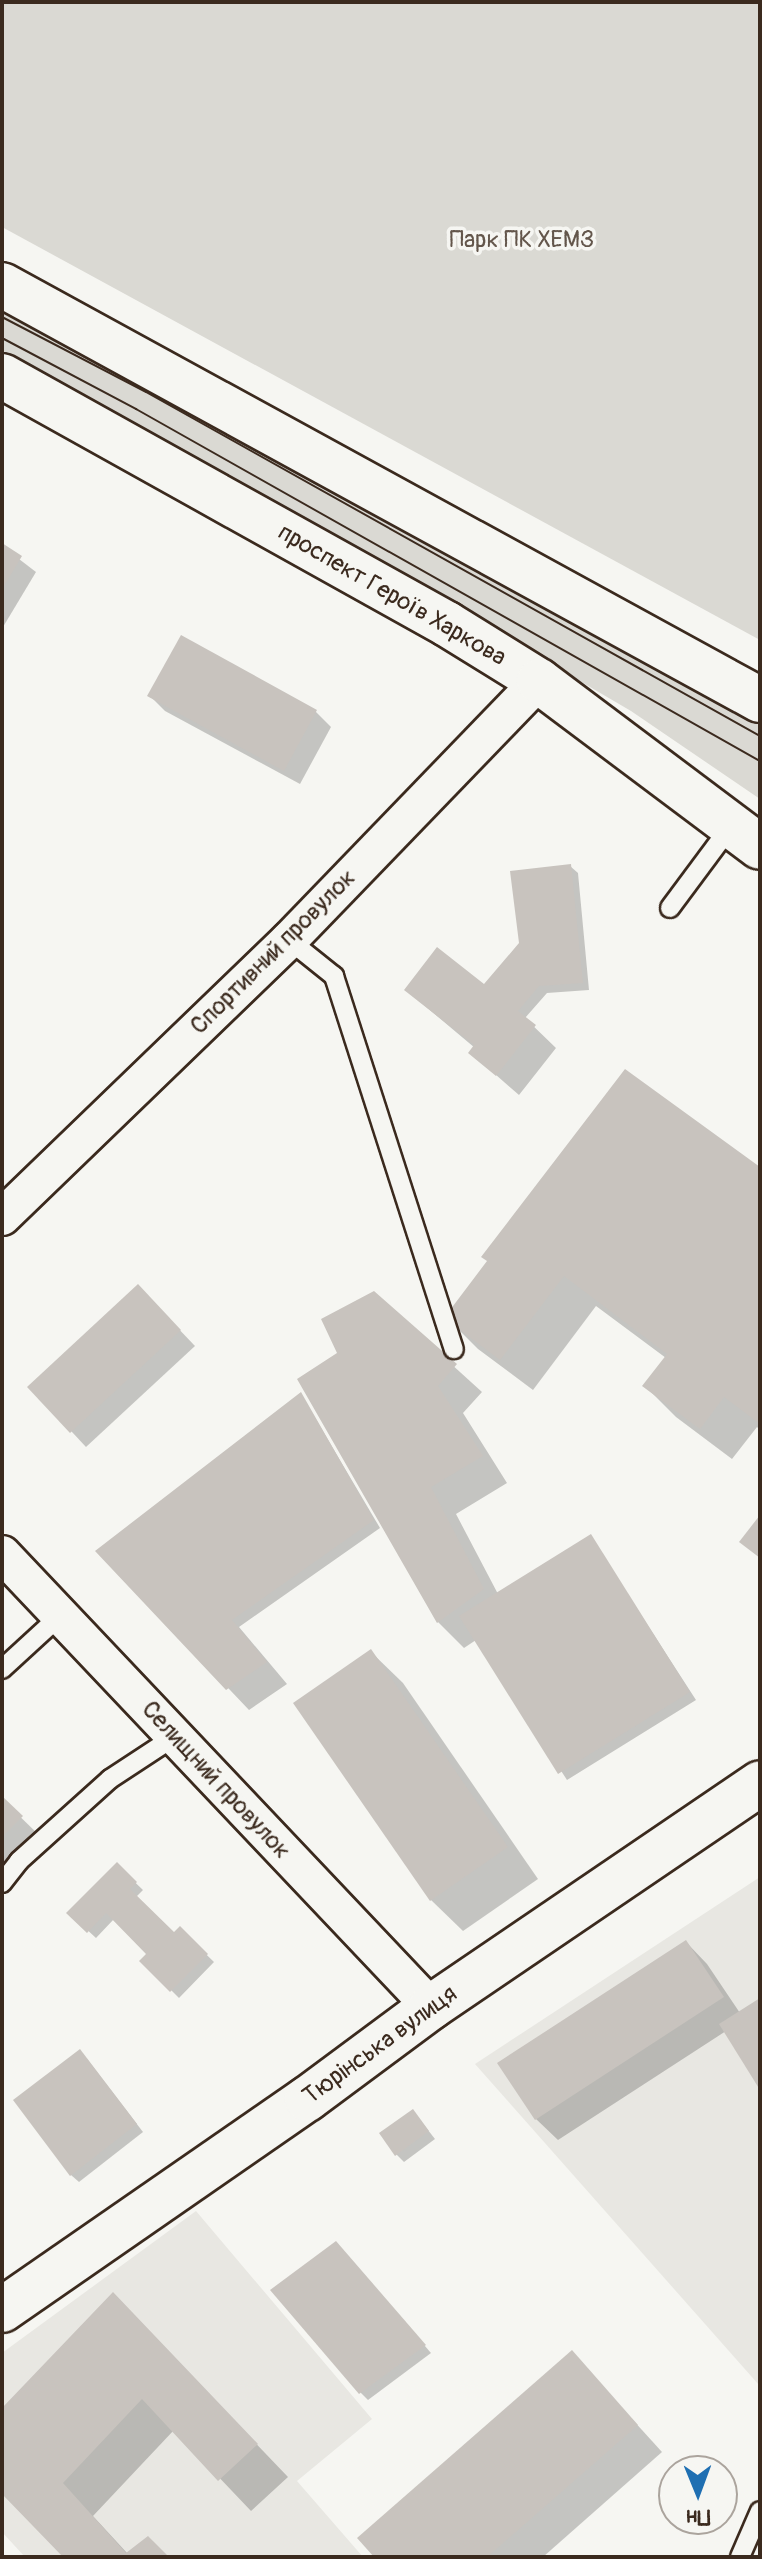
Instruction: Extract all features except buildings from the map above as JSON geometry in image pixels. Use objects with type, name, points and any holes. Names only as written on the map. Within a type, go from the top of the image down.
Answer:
[{"type":"main road","points":[[2,285],[760,700]]},
{"type":"main road","name":"проспект Героїв Харкова","points":[[2,376],[447,624],[539,681],[746,836]]},
{"type":"main road","name":"Тюрінська вулиця","points":[[9,2299],[307,2099],[431,2007],[760,1783]]},
{"type":"street","name":"Спортивний провулок","points":[[2,1217],[289,940],[539,681]]},
{"type":"street","name":"Селищний провулок","points":[[2,1554],[431,2007]]},
{"type":"lane","points":[[670,908],[746,836]]},
{"type":"lane","points":[[289,940],[334,976],[454,1349]]},
{"type":"lane","points":[[2,1669],[62,1614]]},
{"type":"lane","points":[[2,1883],[19,1861],[110,1779],[174,1737]]},
{"type":"lane","points":[[740,2557],[760,2511]]},
{"type":"shaded area","points":[[760,1877],[760,2385],[759,2385],[475,2064]]},
{"type":"shaded area","points":[[196,2211],[372,2419],[297,2481],[363,2557],[25,2557],[2,2532],[2,2353]]},
{"type":"green space","name":"Парк ПК ХЕМЗ","points":[[2,2],[760,2],[760,640],[2,227]]},
{"type":"green space","points":[[2,306],[760,719],[760,799],[631,711],[306,521],[2,355]]},
{"type":"tram line","points":[[2,317],[146,392],[760,736]]},
{"type":"tram line","points":[[2,338],[136,409],[760,761]]}]
